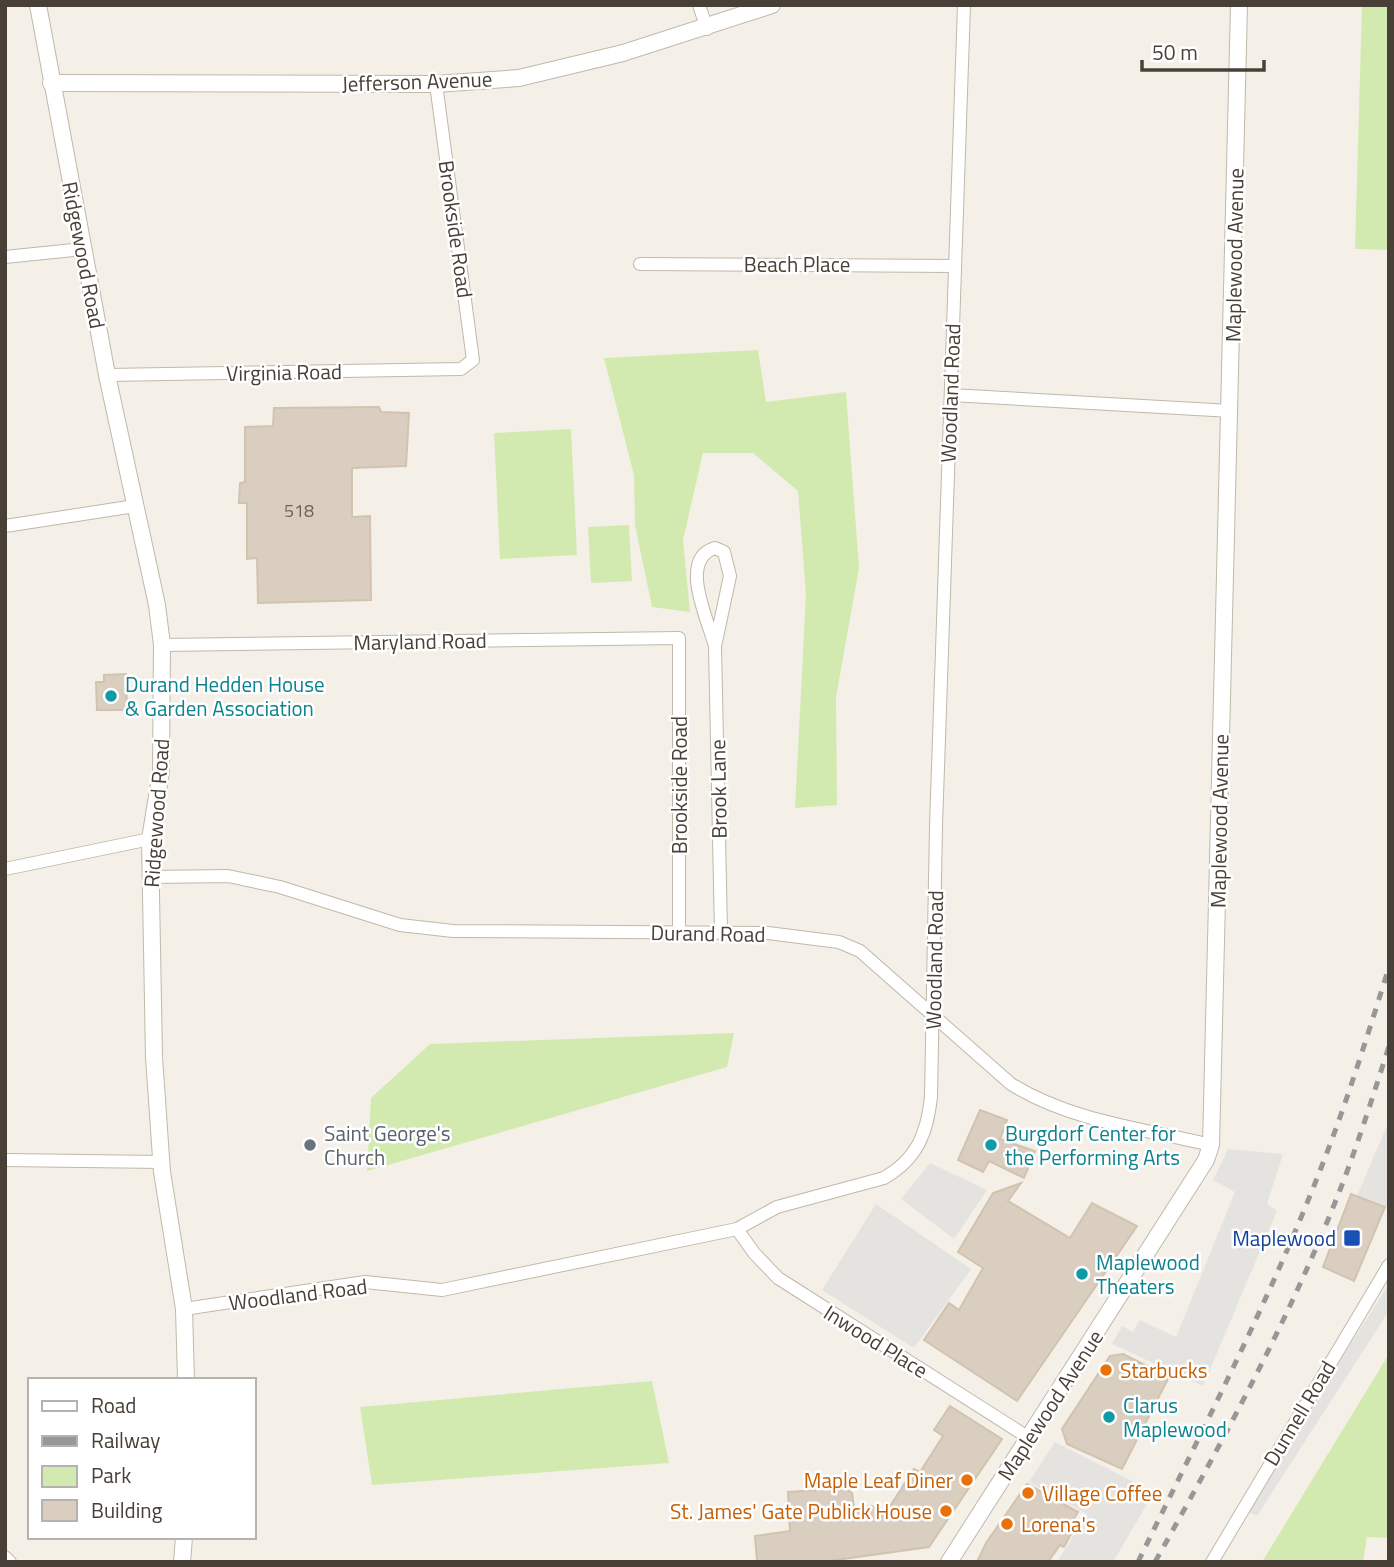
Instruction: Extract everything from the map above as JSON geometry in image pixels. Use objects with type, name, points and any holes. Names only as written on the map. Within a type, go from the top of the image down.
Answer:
[{"type":"street","name":"Ridgewood Road","points":[[38,5],[107,374],[157,605],[162,645],[161,772],[150,839],[149,877],[154,1057],[162,1162],[184,1309],[186,1378]]},
{"type":"street","points":[[699,5],[707,29]]},
{"type":"street","name":"Jefferson Avenue","points":[[51,83],[436,84],[519,78],[572,67],[707,29],[772,5]]},
{"type":"street","name":"Woodland Road","points":[[184,1309],[365,1282],[442,1290],[737,1228],[777,1207],[869,1184],[896,1171],[919,1147],[929,1119],[964,5]]},
{"type":"street","name":"Maplewood Avenue","points":[[949,1562],[1206,1160],[1211,1145],[1239,5]]},
{"type":"street","name":"Brookside Road","points":[[436,84],[473,360],[461,369]]},
{"type":"street","points":[[5,257],[83,249]]},
{"type":"street","name":"Beach Place","points":[[640,264],[954,265]]},
{"type":"street","name":"Virginia Road","points":[[107,374],[461,369]]},
{"type":"street","points":[[951,395],[1231,411]]},
{"type":"street","points":[[5,526],[135,506]]},
{"type":"street","name":"Brook Lane","points":[[715,646],[697,582],[697,561],[704,551],[715,548],[724,552],[730,576],[715,646],[721,932]]},
{"type":"street","name":"Brookside Road","points":[[678,932],[679,638]]},
{"type":"street","name":"Maryland Road","points":[[162,645],[679,638]]},
{"type":"street","points":[[5,869],[150,839]]},
{"type":"street","name":"Durand Road","points":[[149,877],[228,876],[280,887],[400,925],[453,931],[768,933],[839,942],[860,951],[1011,1084],[1037,1101],[1073,1113],[1211,1145]]},
{"type":"street","points":[[5,1160],[162,1162]]},
{"type":"street","name":"Inwood Place","points":[[737,1228],[754,1253],[778,1278],[1028,1438]]},
{"type":"street","name":"Dunnell Road","points":[[1212,1562],[1389,1265]]},
{"type":"street","points":[[182,1562],[184,1539]]},
{"type":"street","points":[[5,1557],[10,1562]]},
{"type":"green space","points":[[1362,5],[1389,5],[1389,250],[1355,249]]},
{"type":"green space","points":[[758,350],[766,402],[846,392],[859,568],[836,697],[837,805],[795,808],[806,594],[798,491],[753,453],[703,453],[683,540],[690,612],[652,607],[635,525],[634,475],[604,358]]},
{"type":"green space","points":[[571,429],[577,555],[500,559],[494,433]]},
{"type":"green space","points":[[629,525],[632,581],[591,583],[588,527]]},
{"type":"green space","points":[[734,1033],[727,1067],[367,1171],[371,1098],[430,1044]]},
{"type":"green space","points":[[1389,1354],[1389,1538],[1367,1537],[1363,1562],[1262,1562]]},
{"type":"green space","points":[[652,1381],[669,1463],[372,1485],[360,1407]]},
{"type":"shaded area","points":[[1389,1121],[1389,1208],[1357,1196]]},
{"type":"shaded area","points":[[1228,1149],[1283,1154],[1267,1204],[1277,1211],[1203,1386],[1112,1344],[1122,1326],[1133,1332],[1140,1320],[1176,1337],[1235,1192],[1213,1180]]},
{"type":"shaded area","points":[[930,1163],[987,1190],[954,1239],[901,1199]]},
{"type":"shaded area","points":[[876,1204],[971,1269],[914,1348],[822,1290]]},
{"type":"shaded area","points":[[1389,1284],[1389,1311],[1257,1516],[1244,1510]]},
{"type":"shaded area","points":[[1055,1442],[1154,1492],[1113,1562],[1057,1562],[1087,1514],[1029,1482]]},
{"type":"building","points":[[379,407],[381,412],[409,413],[406,466],[352,468],[352,517],[370,516],[371,600],[258,603],[257,558],[247,559],[247,503],[239,503],[240,483],[245,482],[245,427],[273,426],[274,408]]},
{"type":"building","name":"Durand Hedden House & Garden Association","points":[[126,674],[127,710],[97,710],[96,682],[104,682],[104,675]]},
{"type":"building","name":"Burgdorf Center for the Performing Arts","points":[[980,1110],[1007,1120],[1000,1139],[1035,1151],[1024,1178],[989,1161],[983,1172],[958,1160]]},
{"type":"building","points":[[1021,1183],[1008,1201],[1070,1238],[1092,1203],[1137,1226],[1017,1401],[924,1340],[949,1303],[959,1310],[983,1268],[958,1252],[993,1193]]},
{"type":"building","points":[[1351,1194],[1385,1207],[1354,1281],[1323,1267]]},
{"type":"building","name":"Clarus Maplewood","points":[[1123,1354],[1169,1377],[1122,1469],[1067,1444],[1062,1429],[1110,1356]]},
{"type":"building","points":[[950,1406],[1002,1439],[929,1547],[822,1562],[757,1562],[755,1536],[790,1531],[788,1492],[820,1490],[818,1478],[829,1477],[852,1493],[854,1508],[872,1506],[883,1517],[914,1469],[920,1472],[943,1436],[934,1430]]},
{"type":"building","points":[[1027,1484],[1078,1512],[1067,1531],[1071,1534],[1064,1547],[1060,1545],[1048,1562],[977,1562],[986,1543]]},
{"type":"railway","points":[[1138,1562],[1234,1366],[1301,1218],[1340,1118],[1389,967]]},
{"type":"railway","points":[[1155,1562],[1232,1421],[1304,1276],[1345,1177],[1389,1046]]},
{"type":"place","name":"Durand Hedden House & Garden Association","points":[[111,696]]},
{"type":"place","name":"Saint George's Church","points":[[310,1145]]},
{"type":"place","name":"Burgdorf Center for the Performing Arts","points":[[991,1145]]},
{"type":"place","name":"Maplewood","points":[[1352,1238]]},
{"type":"place","name":"Maplewood Theaters","points":[[1082,1274]]},
{"type":"place","name":"Starbucks","points":[[1106,1370]]},
{"type":"place","name":"Clarus Maplewood","points":[[1109,1417]]},
{"type":"place","name":"Maple Leaf Diner","points":[[967,1480]]},
{"type":"place","name":"Village Coffee","points":[[1028,1493]]},
{"type":"place","name":"St. James' Gate Publick House","points":[[946,1511]]},
{"type":"place","name":"Lorena's","points":[[1007,1524]]}]
